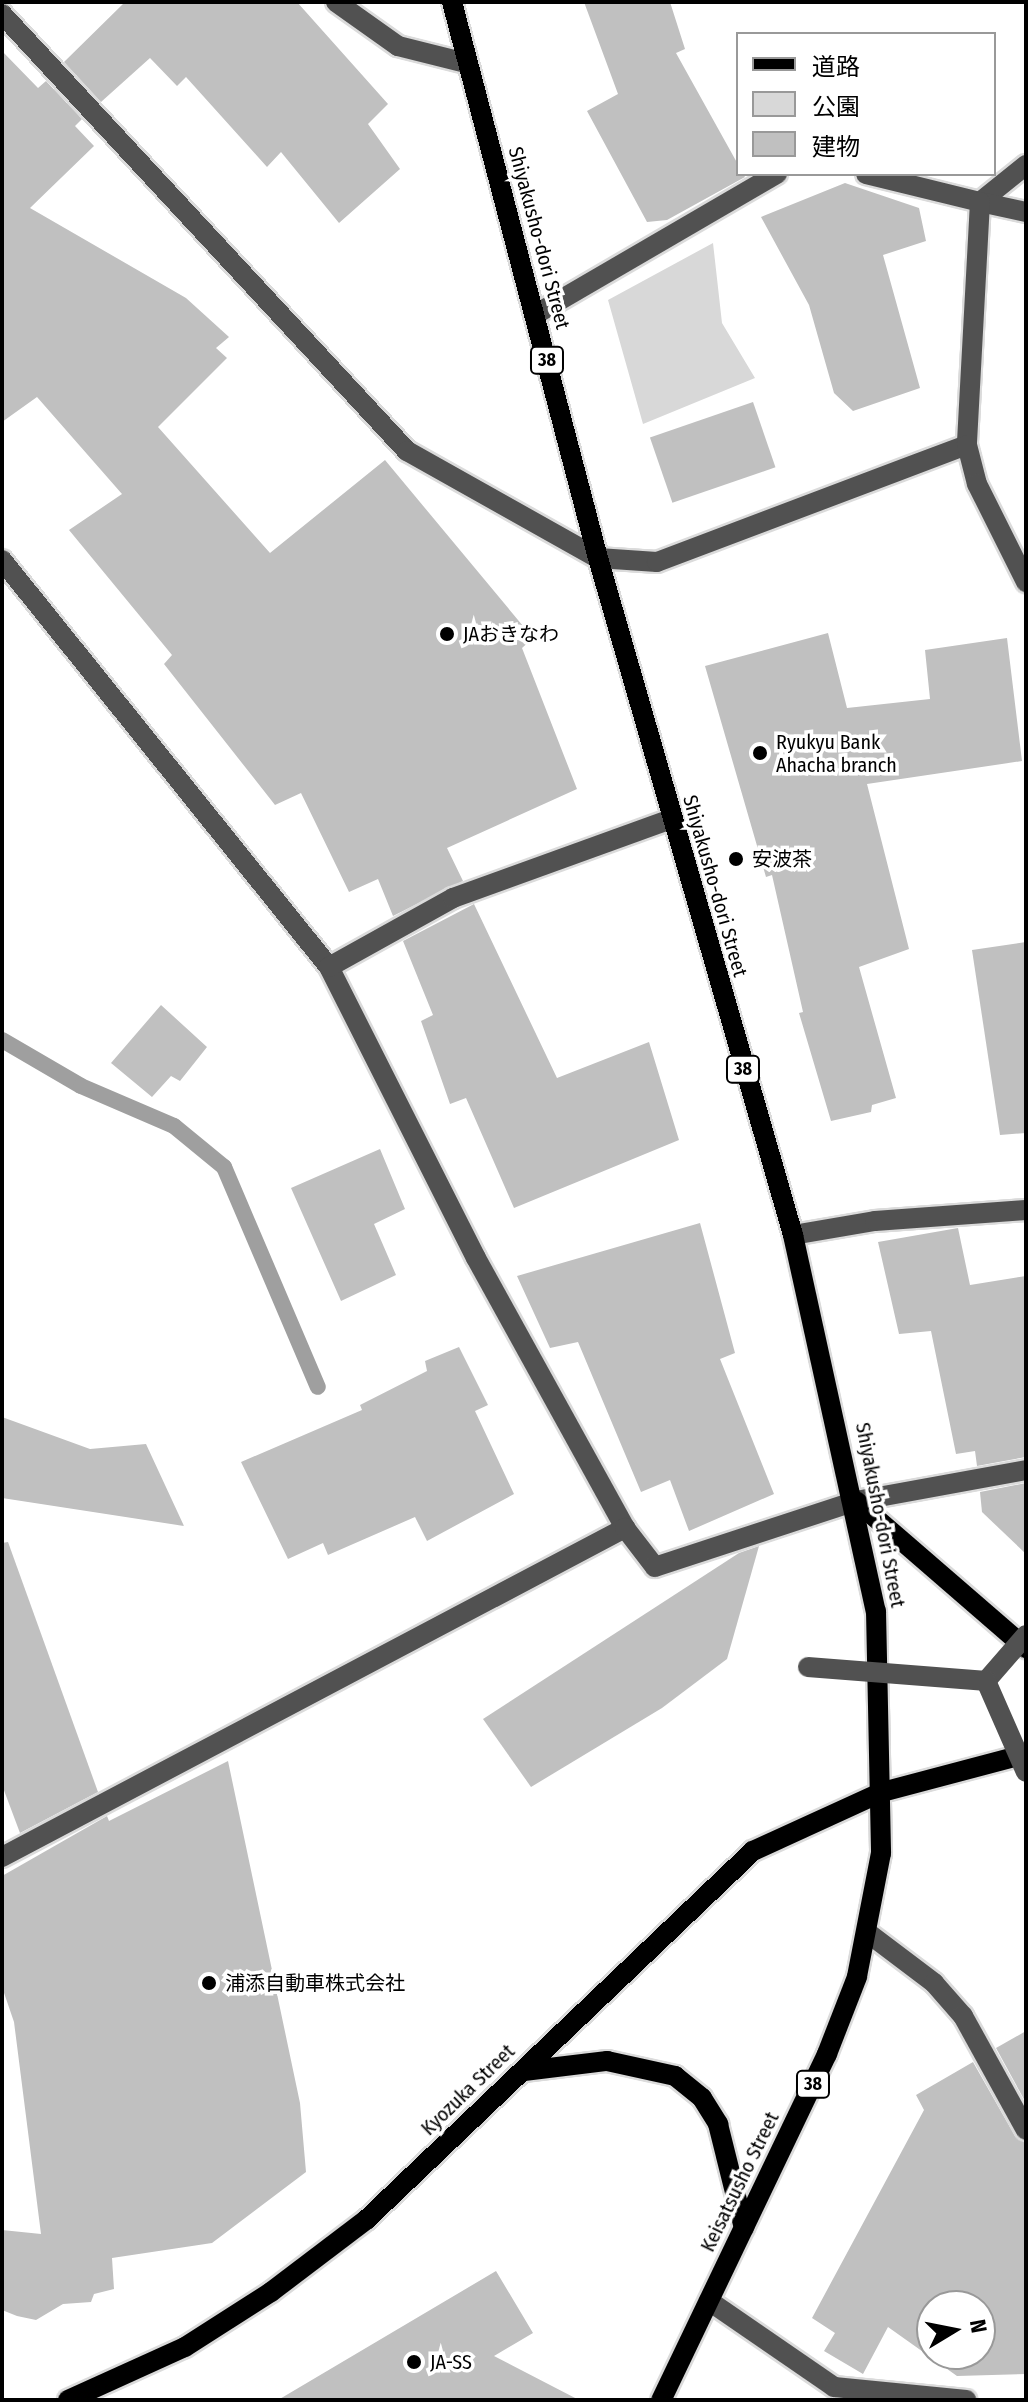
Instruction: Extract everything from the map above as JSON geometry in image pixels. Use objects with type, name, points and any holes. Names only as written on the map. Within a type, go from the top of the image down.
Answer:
[{"type":"main road","name":"Shiyakusho-dori Street","points":[[452,2],[598,558],[793,1235],[856,1501],[876,1611],[882,1792]]},
{"type":"main road","points":[[856,1501],[1026,1648]]},
{"type":"main road","name":"Kyozuka Street","points":[[68,2400],[185,2347],[271,2292],[366,2220],[753,1851],[882,1792],[1026,1754]]},
{"type":"main road","name":"Keisatsusho Street","points":[[661,2400],[840,2027],[868,1933],[881,1853],[882,1792]]},
{"type":"main road","points":[[524,2071],[607,2061],[675,2076],[702,2098],[718,2124],[744,2228]]},
{"type":"street","points":[[336,2],[398,46],[466,63]]},
{"type":"street","points":[[2,14],[407,451],[598,558],[657,562],[967,445]]},
{"type":"street","points":[[1026,165],[980,202],[967,445],[977,484],[1026,582]]},
{"type":"street","points":[[536,314],[774,176]]},
{"type":"street","points":[[874,176],[1026,212]]},
{"type":"street","points":[[2,560],[329,967],[476,1258],[625,1528],[655,1567],[856,1501],[1026,1470]]},
{"type":"street","points":[[329,967],[453,898],[671,819]]},
{"type":"street","points":[[793,1235],[875,1221],[1026,1210]]},
{"type":"street","points":[[2,1857],[625,1528]]},
{"type":"street","points":[[986,1681],[1026,1635]]},
{"type":"street","points":[[808,1667],[986,1681]]},
{"type":"street","points":[[986,1681],[1026,1772]]},
{"type":"street","points":[[868,1933],[934,1983],[963,2016],[1026,2130]]},
{"type":"street","points":[[709,2301],[834,2387],[966,2400]]},
{"type":"green space","points":[[713,243],[722,323],[755,378],[643,424],[608,300]]},
{"type":"building","points":[[125,2],[297,2],[388,104],[368,124],[400,169],[339,223],[281,152],[267,167],[186,77],[177,86],[150,58],[101,102],[64,62]]},
{"type":"building","points":[[584,2],[670,2],[685,49],[676,53],[736,161],[736,176],[745,177],[667,220],[647,222],[587,111],[618,94]]},
{"type":"building","points":[[2,51],[38,88],[46,81],[82,119],[75,126],[94,146],[30,208],[186,298],[229,337],[216,348],[227,358],[158,427],[270,553],[385,460],[533,638],[522,648],[577,789],[447,848],[463,881],[393,916],[378,879],[349,892],[301,793],[275,805],[164,664],[172,655],[69,530],[122,494],[37,397],[2,422]]},
{"type":"building","points":[[845,183],[919,208],[926,241],[883,255],[920,388],[853,411],[834,393],[809,305],[761,217]]},
{"type":"building","points":[[753,402],[775,467],[672,503],[650,437]]},
{"type":"building","points":[[828,633],[847,708],[930,699],[925,650],[1007,638],[1022,761],[867,784],[909,949],[859,967],[896,1098],[872,1105],[871,1112],[831,1121],[799,1013],[803,1012],[772,875],[766,877],[705,666]]},
{"type":"building","points":[[474,904],[557,1078],[649,1042],[679,1140],[514,1208],[466,1098],[450,1104],[421,1021],[433,1015],[403,941]]},
{"type":"building","points":[[1026,942],[1026,1133],[1000,1135],[972,950]]},
{"type":"building","points":[[161,1005],[207,1047],[180,1081],[171,1076],[152,1097],[111,1063]]},
{"type":"building","points":[[380,1149],[405,1209],[374,1224],[396,1275],[341,1301],[291,1188]]},
{"type":"building","points":[[700,1223],[735,1353],[720,1359],[774,1494],[689,1531],[670,1480],[641,1492],[578,1342],[550,1348],[517,1276]]},
{"type":"building","points":[[958,1228],[970,1285],[1026,1276],[1026,1457],[977,1466],[975,1451],[956,1454],[931,1331],[899,1334],[878,1242]]},
{"type":"building","points":[[459,1347],[488,1405],[475,1411],[514,1494],[427,1541],[415,1517],[328,1555],[323,1543],[288,1559],[241,1462],[362,1410],[360,1405],[427,1371],[425,1361]]},
{"type":"building","points":[[2,1417],[90,1449],[146,1444],[184,1526],[2,1498]]},
{"type":"building","points":[[1026,1483],[1026,1554],[982,1512],[980,1492]]},
{"type":"building","points":[[8,1542],[98,1792],[20,1833],[2,1785],[2,1543]]},
{"type":"building","points":[[759,1546],[727,1659],[662,1708],[531,1787],[483,1719],[739,1553]]},
{"type":"building","points":[[228,1761],[300,2103],[306,2172],[212,2243],[112,2258],[114,2289],[94,2294],[91,2302],[63,2304],[36,2320],[17,2316],[2,2310],[2,2230],[41,2234],[14,2022],[2,1987],[2,1876],[107,1816],[109,1821]]},
{"type":"building","points":[[1026,2031],[1026,2103],[996,2048]]},
{"type":"building","points":[[973,2062],[1015,2136],[1026,2143],[1026,2374],[957,2376],[949,2370],[996,2370],[996,2290],[916,2290],[916,2347],[888,2327],[863,2374],[824,2351],[835,2333],[812,2318],[924,2110],[916,2095]]},
{"type":"building","name":"JA-SS","points":[[496,2271],[533,2333],[494,2356],[579,2400],[278,2400]]},
{"type":"waterway","points":[[2,1040],[81,1086],[174,1126],[224,1167],[318,1387]]},
{"type":"place","name":"JAおきなわ","points":[[447,634]]},
{"type":"place","name":"Ryukyu Bank Ahacha branch","points":[[760,753]]},
{"type":"place","name":"安波茶","points":[[736,859]]},
{"type":"place","name":"浦添自動車株式会社","points":[[209,1983]]},
{"type":"place","name":"JA-SS","points":[[414,2362]]}]
